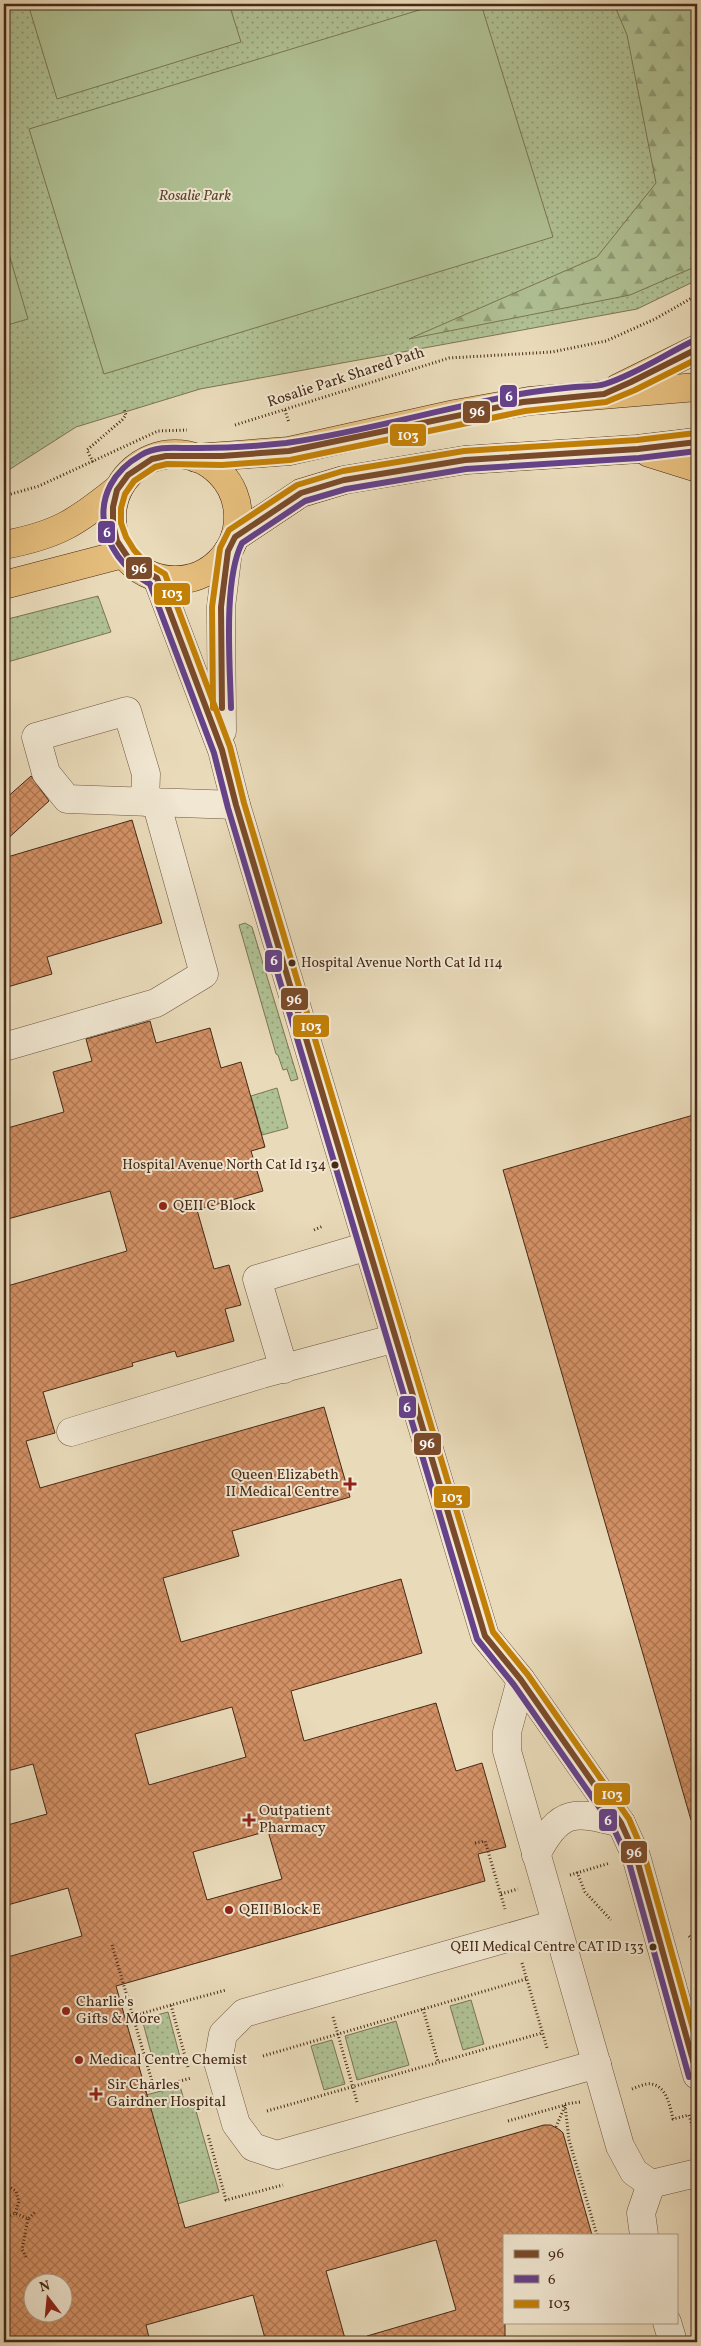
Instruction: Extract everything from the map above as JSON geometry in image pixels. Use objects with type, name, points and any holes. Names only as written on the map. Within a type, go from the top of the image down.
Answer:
[{"type":"main road","points":[[608,393],[697,349]]},
{"type":"main road","points":[[196,458],[289,451],[529,400],[697,387]]},
{"type":"main road","points":[[232,544],[238,518],[235,498],[227,481],[213,467],[196,458],[178,454],[152,459],[129,474],[119,488],[113,504],[112,522],[115,538],[123,554],[142,572],[157,578],[177,580],[197,576],[214,566],[232,544],[301,493],[344,480],[465,460],[638,449],[697,442]]},
{"type":"main road","points":[[638,449],[697,468]]},
{"type":"main road","points":[[4,545],[42,537],[69,526],[119,488]]},
{"type":"main road","points":[[4,585],[123,554]]},
{"type":"lane","points":[[222,750],[221,607],[232,544]]},
{"type":"lane","points":[[157,578],[222,750],[236,805],[485,1636],[522,1680],[621,1823],[636,1856],[697,2074]]},
{"type":"lane","points":[[4,1047],[156,1003],[204,974],[150,802],[236,805]]},
{"type":"lane","points":[[284,1369],[257,1279],[368,1246]]},
{"type":"lane","points":[[71,1432],[396,1338]]},
{"type":"lane","points":[[522,1680],[507,1732],[507,1751],[620,2146],[634,2172],[651,2184],[697,2173]]},
{"type":"lane","points":[[536,1855],[547,1834],[567,1816],[585,1814],[621,1823]]},
{"type":"lane","points":[[556,1924],[244,2013],[223,2034],[218,2062],[233,2116],[236,2124],[254,2147],[277,2155],[597,2064]]},
{"type":"lane","points":[[644,2234],[641,2213],[651,2184]]},
{"type":"lane","points":[[668,2324],[673,2342]]},
{"type":"path","name":"Rosalie Park Shared Path","points":[[231,426],[449,358],[552,352],[606,341],[697,296]]},
{"type":"path","points":[[93,462],[87,450],[122,420],[126,415],[124,409]]},
{"type":"path","points":[[4,496],[39,486],[93,462],[134,440],[158,431],[194,430]]},
{"type":"path","points":[[577,1872],[585,1892],[611,1920]]},
{"type":"path","points":[[496,1913],[506,1911]]},
{"type":"path","points":[[112,1945],[154,2088]]},
{"type":"path","points":[[263,2056],[526,1979]]},
{"type":"path","points":[[133,2016],[235,1987]]},
{"type":"path","points":[[325,1990],[365,2130]]},
{"type":"path","points":[[171,2005],[194,2087]]},
{"type":"path","points":[[423,2009],[438,2062]]},
{"type":"path","points":[[267,2111],[542,2032]]},
{"type":"path","points":[[145,2091],[192,2078]]},
{"type":"path","points":[[508,2122],[565,2105]]},
{"type":"path","points":[[556,2127],[565,2105]]},
{"type":"path","points":[[565,2105],[570,2140],[597,2234]]},
{"type":"path","points":[[208,2134],[226,2200],[291,2182]]},
{"type":"path","points":[[4,2187],[9,2186],[16,2191],[19,2202],[15,2213],[4,2220]]},
{"type":"path","points":[[26,2258],[22,2249],[28,2219],[34,2212]]},
{"type":"path","points":[[15,2213],[28,2219]]},
{"type":"green space","name":"Rosalie Park","points":[[4,4],[697,4],[697,280],[637,309],[200,389],[76,427],[4,473]]},
{"type":"green space","points":[[28,4],[229,4],[241,42],[57,99]]},
{"type":"green space","points":[[439,4],[481,4],[553,237],[104,374],[29,129]]},
{"type":"green space","points":[[614,4],[697,4],[697,266],[630,295],[409,339],[597,257],[656,183],[627,35]]},
{"type":"green space","points":[[4,237],[28,319],[4,326]]},
{"type":"green space","points":[[98,596],[111,632],[4,663],[4,620]]},
{"type":"green space","points":[[245,923],[252,927],[298,1079],[291,1081],[287,1069],[283,1070],[276,1054],[239,925]]},
{"type":"green space","points":[[277,1088],[288,1128],[262,1135],[251,1096]]},
{"type":"green space","points":[[471,2000],[484,2044],[463,2050],[450,2006]]},
{"type":"green space","points":[[168,2012],[180,2057],[154,2064],[142,2019]]},
{"type":"green space","points":[[396,2021],[409,2065],[357,2080],[345,2036]]},
{"type":"green space","points":[[332,2040],[345,2084],[324,2090],[311,2046]]},
{"type":"green space","points":[[180,2086],[186,2107],[194,2104],[219,2192],[177,2204],[146,2095]]},
{"type":"building","points":[[31,776],[49,801],[4,842],[4,800]]},
{"type":"building","points":[[132,820],[162,923],[47,957],[52,974],[4,988],[4,858]]},
{"type":"building","points":[[150,1021],[156,1043],[210,1028],[221,1068],[241,1062],[265,1147],[251,1151],[263,1191],[197,1210],[214,1269],[229,1265],[241,1305],[225,1309],[234,1341],[177,1357],[175,1351],[132,1363],[133,1366],[43,1392],[55,1433],[26,1441],[40,1488],[324,1407],[350,1497],[232,1531],[239,1556],[163,1578],[181,1642],[401,1579],[422,1653],[291,1691],[304,1741],[436,1703],[456,1771],[482,1763],[506,1847],[478,1854],[485,1881],[116,1986],[185,2228],[544,2125],[551,2125],[563,2133],[592,2234],[503,2234],[503,2324],[505,2324],[505,2342],[368,2342],[367,2336],[456,2310],[436,2240],[326,2271],[346,2342],[266,2342],[253,2295],[146,2325],[150,2342],[4,2342],[4,1958],[82,1936],[68,1888],[4,1906],[4,1826],[47,1814],[33,1764],[4,1772],[4,1287],[127,1251],[110,1191],[4,1220],[4,1129],[64,1112],[53,1072],[92,1061],[86,1039]],"holes":[[[232,1707],[246,1757],[149,1785],[135,1734]],[[268,1831],[282,1879],[207,1900],[193,1852]]]},
{"type":"building","points":[[697,1114],[697,1819],[691,1820],[503,1170]]},
{"type":"transit line","name":"6","points":[[689,2077],[628,1859],[613,1827],[514,1685],[477,1639],[228,808],[214,753],[150,584],[132,571],[118,556],[109,539],[104,521],[104,503],[110,485],[123,469],[141,455],[155,449],[254,446],[286,443],[344,433],[522,394],[602,385],[628,375],[693,341]]},
{"type":"transit line","name":"96","points":[[697,349],[604,394],[523,402],[289,451],[222,456],[166,456],[152,459],[128,475],[117,490],[113,507],[113,524],[117,541],[127,556],[140,569],[157,578],[222,750],[236,805],[485,1636],[521,1680],[621,1823],[636,1856],[697,2075]]},
{"type":"transit line","name":"103","points":[[697,359],[635,390],[606,402],[525,411],[290,460],[222,465],[167,464],[155,467],[134,481],[125,494],[121,508],[121,523],[126,537],[134,550],[145,562],[165,574],[230,747],[244,803],[493,1632],[528,1675],[629,1819],[644,1854],[697,2043]]},
{"type":"transit line","name":"103","points":[[213,708],[212,607],[220,548],[229,530],[297,485],[343,471],[464,451],[637,440],[696,433]]},
{"type":"transit line","name":"96","points":[[222,708],[221,607],[228,551],[235,537],[301,493],[344,480],[465,460],[638,449],[697,442]]},
{"type":"transit line","name":"6","points":[[231,708],[229,623],[232,578],[236,559],[242,543],[305,501],[346,489],[466,469],[639,458],[697,451]]},
{"type":"place","name":"Hospital Avenue North Cat Id 114","points":[[292,963]]},
{"type":"place","name":"Hospital Avenue North Cat Id 134","points":[[335,1165]]},
{"type":"place","name":"QEII C Block","points":[[163,1206]]},
{"type":"place","name":"Queen Elizabeth II Medical Centre","points":[[350,1484]]},
{"type":"place","name":"Outpatient Pharmacy","points":[[249,1820]]},
{"type":"place","name":"QEII Block E","points":[[229,1910]]},
{"type":"place","name":"QEII Medical Centre CAT ID 133","points":[[653,1947]]},
{"type":"place","name":"Charlie's Gifts & More","points":[[66,2011]]},
{"type":"place","name":"Medical Centre Chemist","points":[[79,2060]]},
{"type":"place","name":"Sir Charles Gairdner Hospital","points":[[96,2094]]}]
